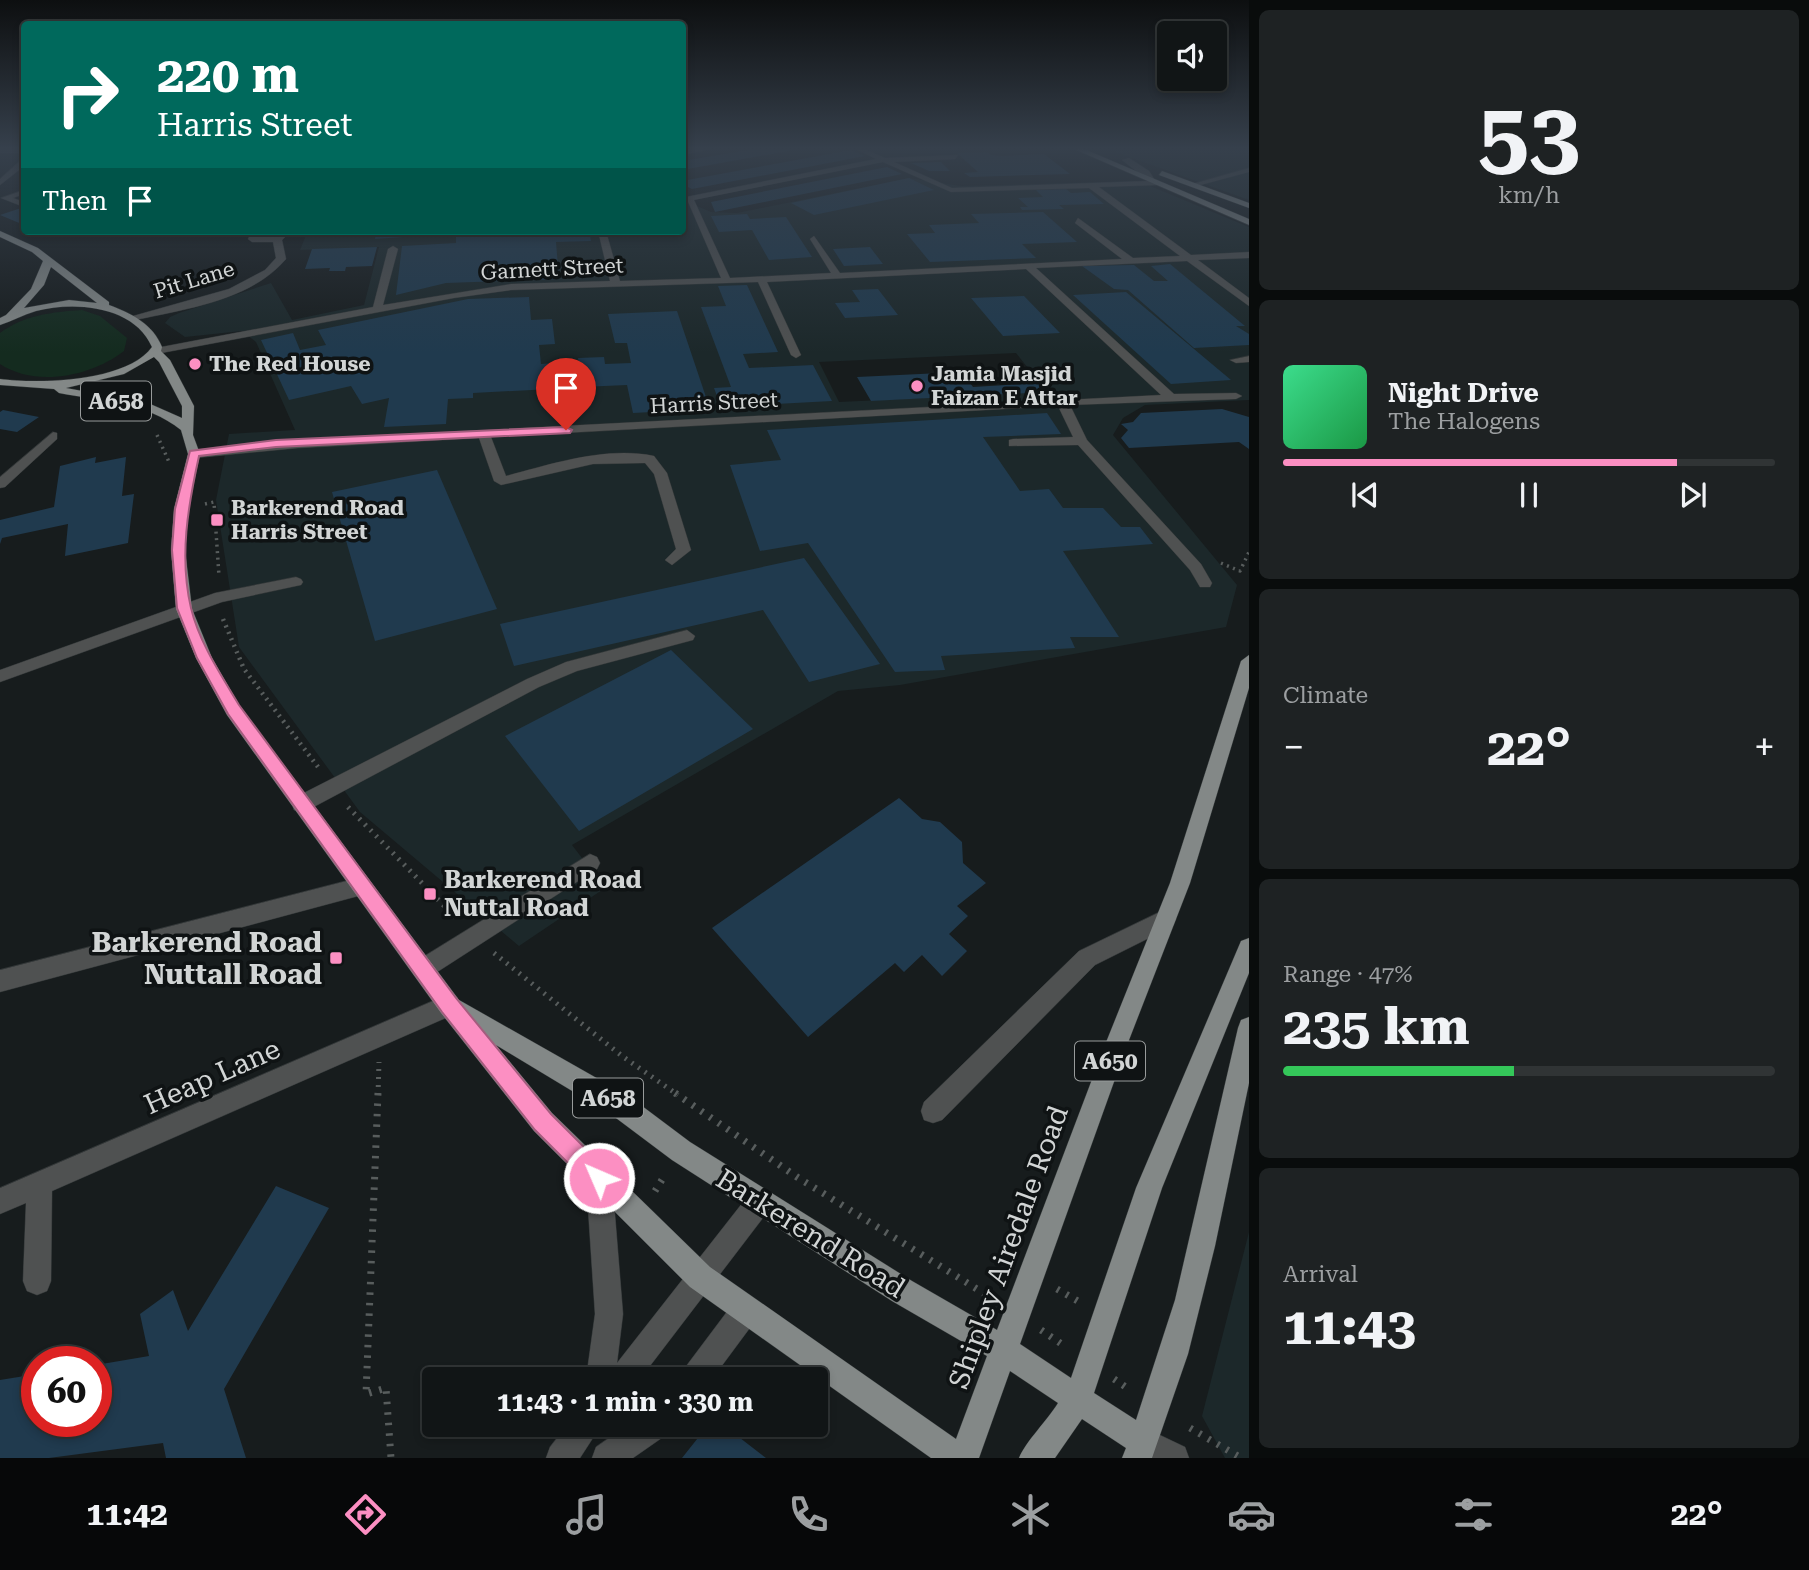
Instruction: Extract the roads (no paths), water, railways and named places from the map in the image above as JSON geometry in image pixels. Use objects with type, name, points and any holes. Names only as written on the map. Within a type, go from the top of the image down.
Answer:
[{"type":"main road","points":[[0,234],[34,250],[111,308]]},
{"type":"main road","points":[[3,321],[30,298],[43,281],[48,261]]},
{"type":"main road","points":[[3,321],[36,310],[75,302],[94,303],[111,308]]},
{"type":"main road","name":"Barkerend Road","points":[[111,308],[131,318],[155,340],[156,352],[164,360],[188,406],[187,435],[194,454],[181,509],[178,550],[184,608],[204,658],[233,709],[301,804],[449,1005],[543,1122],[599,1178],[700,1277],[957,1458]]},
{"type":"main road","points":[[0,382],[39,386],[77,383],[108,375],[156,352]]},
{"type":"main road","name":"A658","points":[[39,386],[155,408],[175,417],[188,429]]},
{"type":"main road","name":"Shipley Airedale Road","points":[[964,1458],[1118,1040],[1180,883],[1249,661]]},
{"type":"main road","points":[[1034,1458],[1052,1439],[1077,1398],[1136,1223],[1249,948]]},
{"type":"main road","name":"Barkerend Road","points":[[449,1005],[621,1106],[681,1151],[902,1291],[1002,1349],[1077,1398],[1140,1450]]},
{"type":"main road","points":[[1140,1450],[1156,1408],[1196,1264],[1249,1028]]},
{"type":"street","points":[[696,217],[727,281]]},
{"type":"street","points":[[1135,217],[1249,303]]},
{"type":"street","points":[[1078,221],[1131,261]]},
{"type":"street","points":[[602,235],[616,284]]},
{"type":"street","name":"Pit Lane","points":[[131,318],[225,293],[259,279],[281,259],[280,237],[252,239]]},
{"type":"street","points":[[814,239],[837,275]]},
{"type":"street","points":[[377,310],[393,249]]},
{"type":"street","name":"Garnett Street","points":[[156,352],[454,295],[510,288],[727,281],[1249,255]]},
{"type":"street","points":[[1028,266],[1171,398]]},
{"type":"street","points":[[761,279],[796,355]]},
{"type":"street","points":[[1236,360],[1249,359]]},
{"type":"street","name":"Harris Street","points":[[194,454],[276,444],[484,435],[1062,402],[1171,398],[1245,399]]},
{"type":"street","points":[[1062,402],[1081,441],[1196,568],[1205,583]]},
{"type":"street","points":[[484,435],[501,481],[577,460],[622,456],[649,458],[660,473],[684,550],[672,560]]},
{"type":"street","points":[[0,484],[53,436]]},
{"type":"street","points":[[1013,443],[1081,441]]},
{"type":"street","points":[[0,676],[184,608],[220,597],[296,582]]},
{"type":"street","points":[[301,804],[533,682],[572,666],[687,636]]},
{"type":"street","points":[[423,969],[590,863]]},
{"type":"street","points":[[0,981],[362,886]]},
{"type":"street","points":[[933,1111],[1087,958],[1166,919]]},
{"type":"street","name":"Heap Lane","points":[[0,1201],[449,1005]]},
{"type":"street","points":[[599,1178],[609,1314],[602,1367]]},
{"type":"street","points":[[37,1281],[39,1184]]},
{"type":"street","points":[[631,1367],[760,1201]]},
{"type":"street","points":[[703,1367],[745,1311]]},
{"type":"street","points":[[552,1458],[566,1437]]},
{"type":"street","points":[[561,1458],[577,1437]]},
{"type":"street","points":[[607,1458],[637,1437]]},
{"type":"street","name":"Barkerend Road","points":[[1140,1450],[1174,1458]]},
{"type":"place","name":"The Red House","points":[[195,364]]},
{"type":"place","name":"Jamia Masjid Faizan E Attar","points":[[917,386]]},
{"type":"place","name":"Barkerend Road Harris Street","points":[[217,520]]},
{"type":"place","name":"Barkerend Road Nuttal Road","points":[[430,894]]},
{"type":"place","name":"Barkerend Road Nuttall Road","points":[[336,958]]}]
